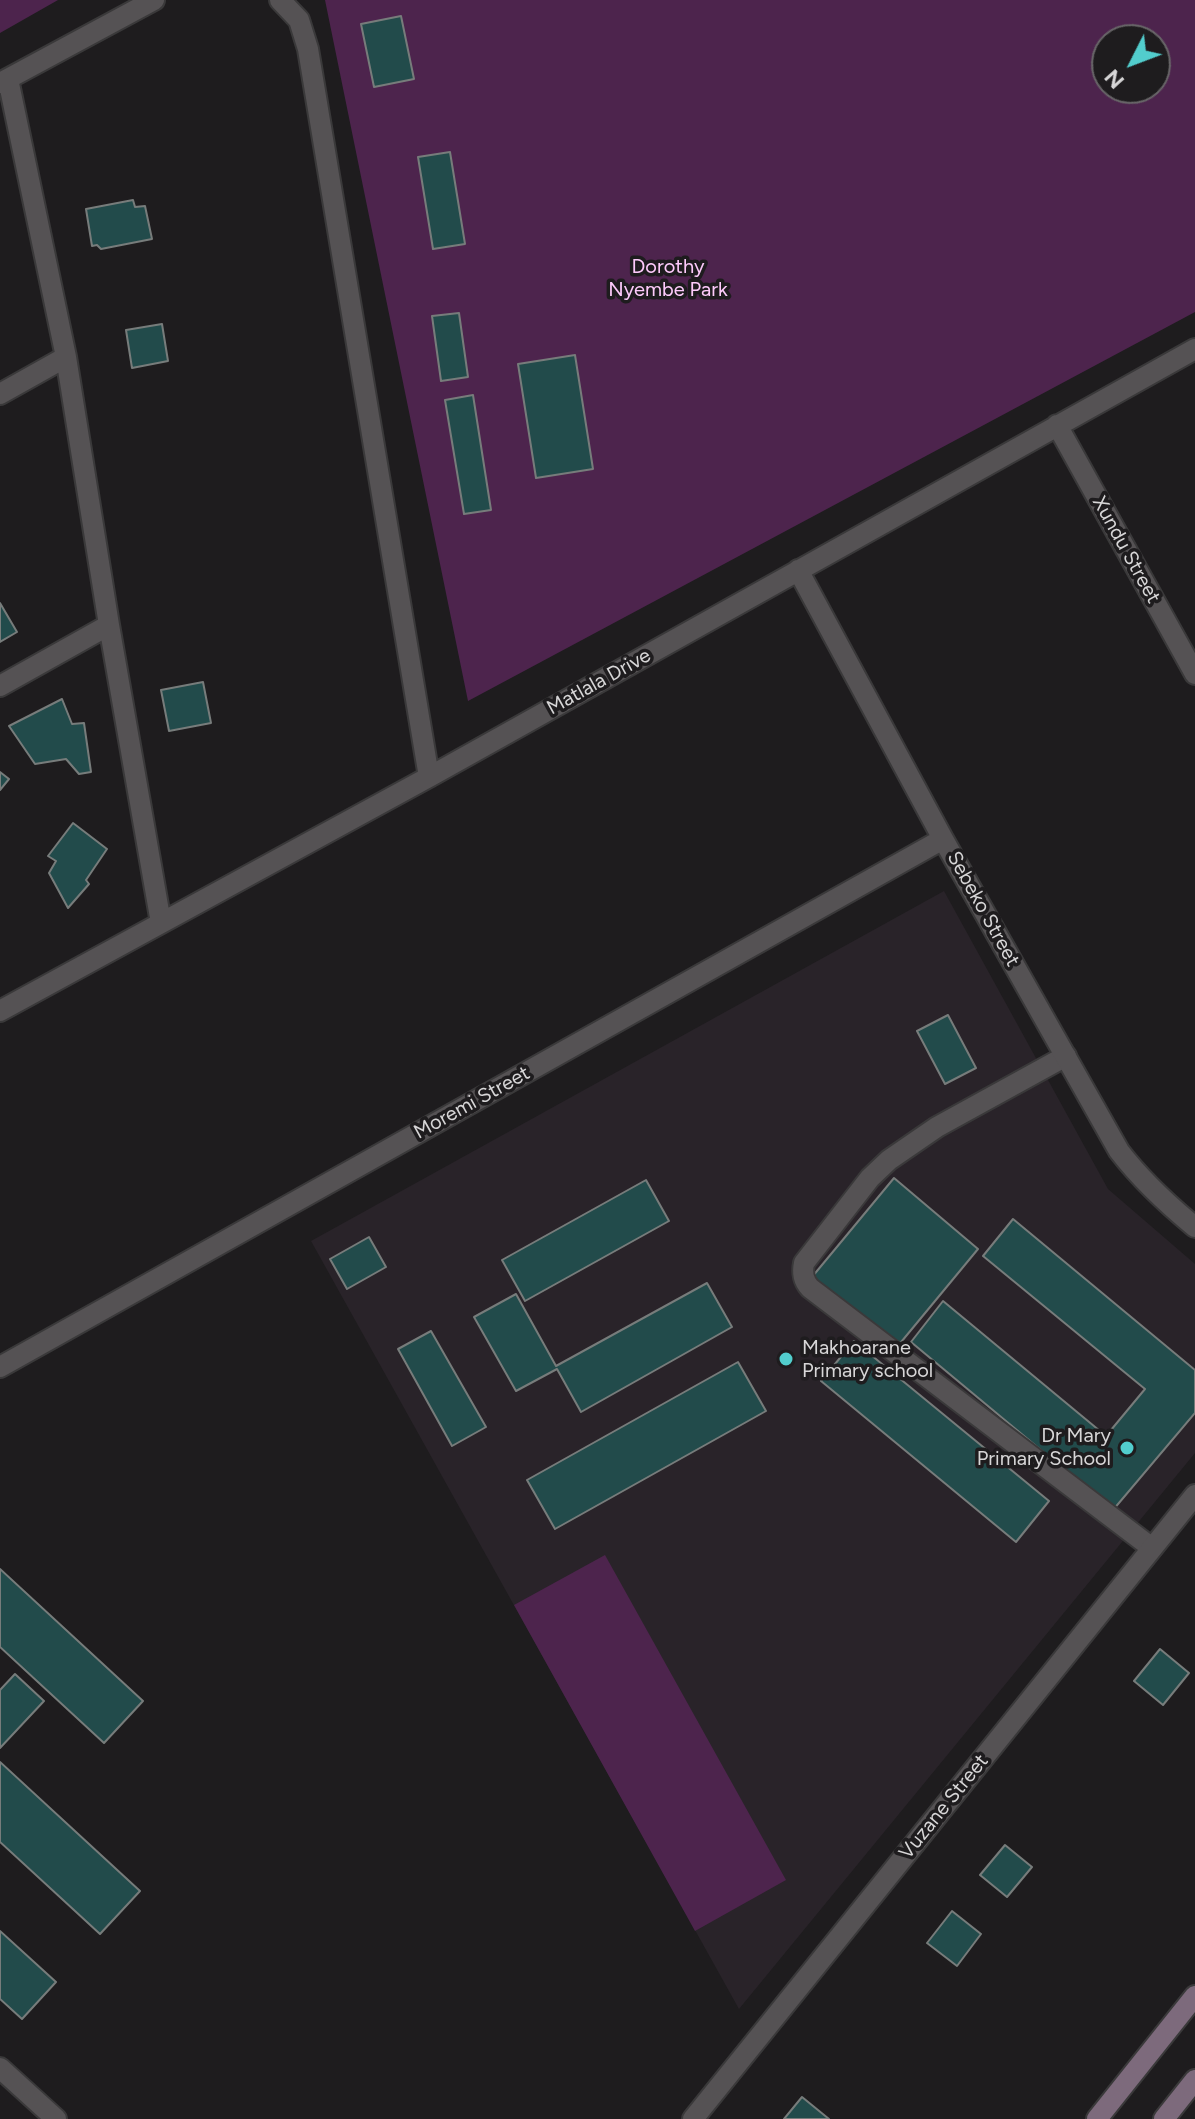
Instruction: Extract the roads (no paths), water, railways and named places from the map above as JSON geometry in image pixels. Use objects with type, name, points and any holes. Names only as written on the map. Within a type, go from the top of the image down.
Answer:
[{"type":"main road","points":[[1097,2119],[1195,1996]]},
{"type":"main road","points":[[1164,2119],[1195,2080]]},
{"type":"street","points":[[154,0],[4,81],[66,357],[161,923]]},
{"type":"street","points":[[280,0],[299,20],[308,49],[429,777]]},
{"type":"street","name":"Matlala Drive","points":[[0,1011],[429,777],[1195,349]]},
{"type":"street","points":[[0,394],[66,357]]},
{"type":"street","name":"Xundu Street","points":[[1057,425],[1195,674]]},
{"type":"street","name":"Sebeko Street","points":[[798,570],[943,839],[1119,1151],[1159,1197],[1195,1227]]},
{"type":"street","points":[[0,686],[109,625]]},
{"type":"street","name":"Moremi Street","points":[[0,1367],[943,839]]},
{"type":"street","points":[[1066,1056],[937,1127],[889,1160],[851,1202],[804,1263],[802,1271],[810,1288],[1152,1548]]},
{"type":"street","name":"Vuzane Street","points":[[693,2119],[1195,1495]]},
{"type":"street","points":[[0,2068],[56,2119]]},
{"type":"place","name":"Makhoarane Primary school","points":[[786,1359]]},
{"type":"place","name":"Dr Mary Primary School","points":[[1127,1448]]},
{"type":"park label","name":"Dorothy Nyembe Park","points":[[668,278]]}]
